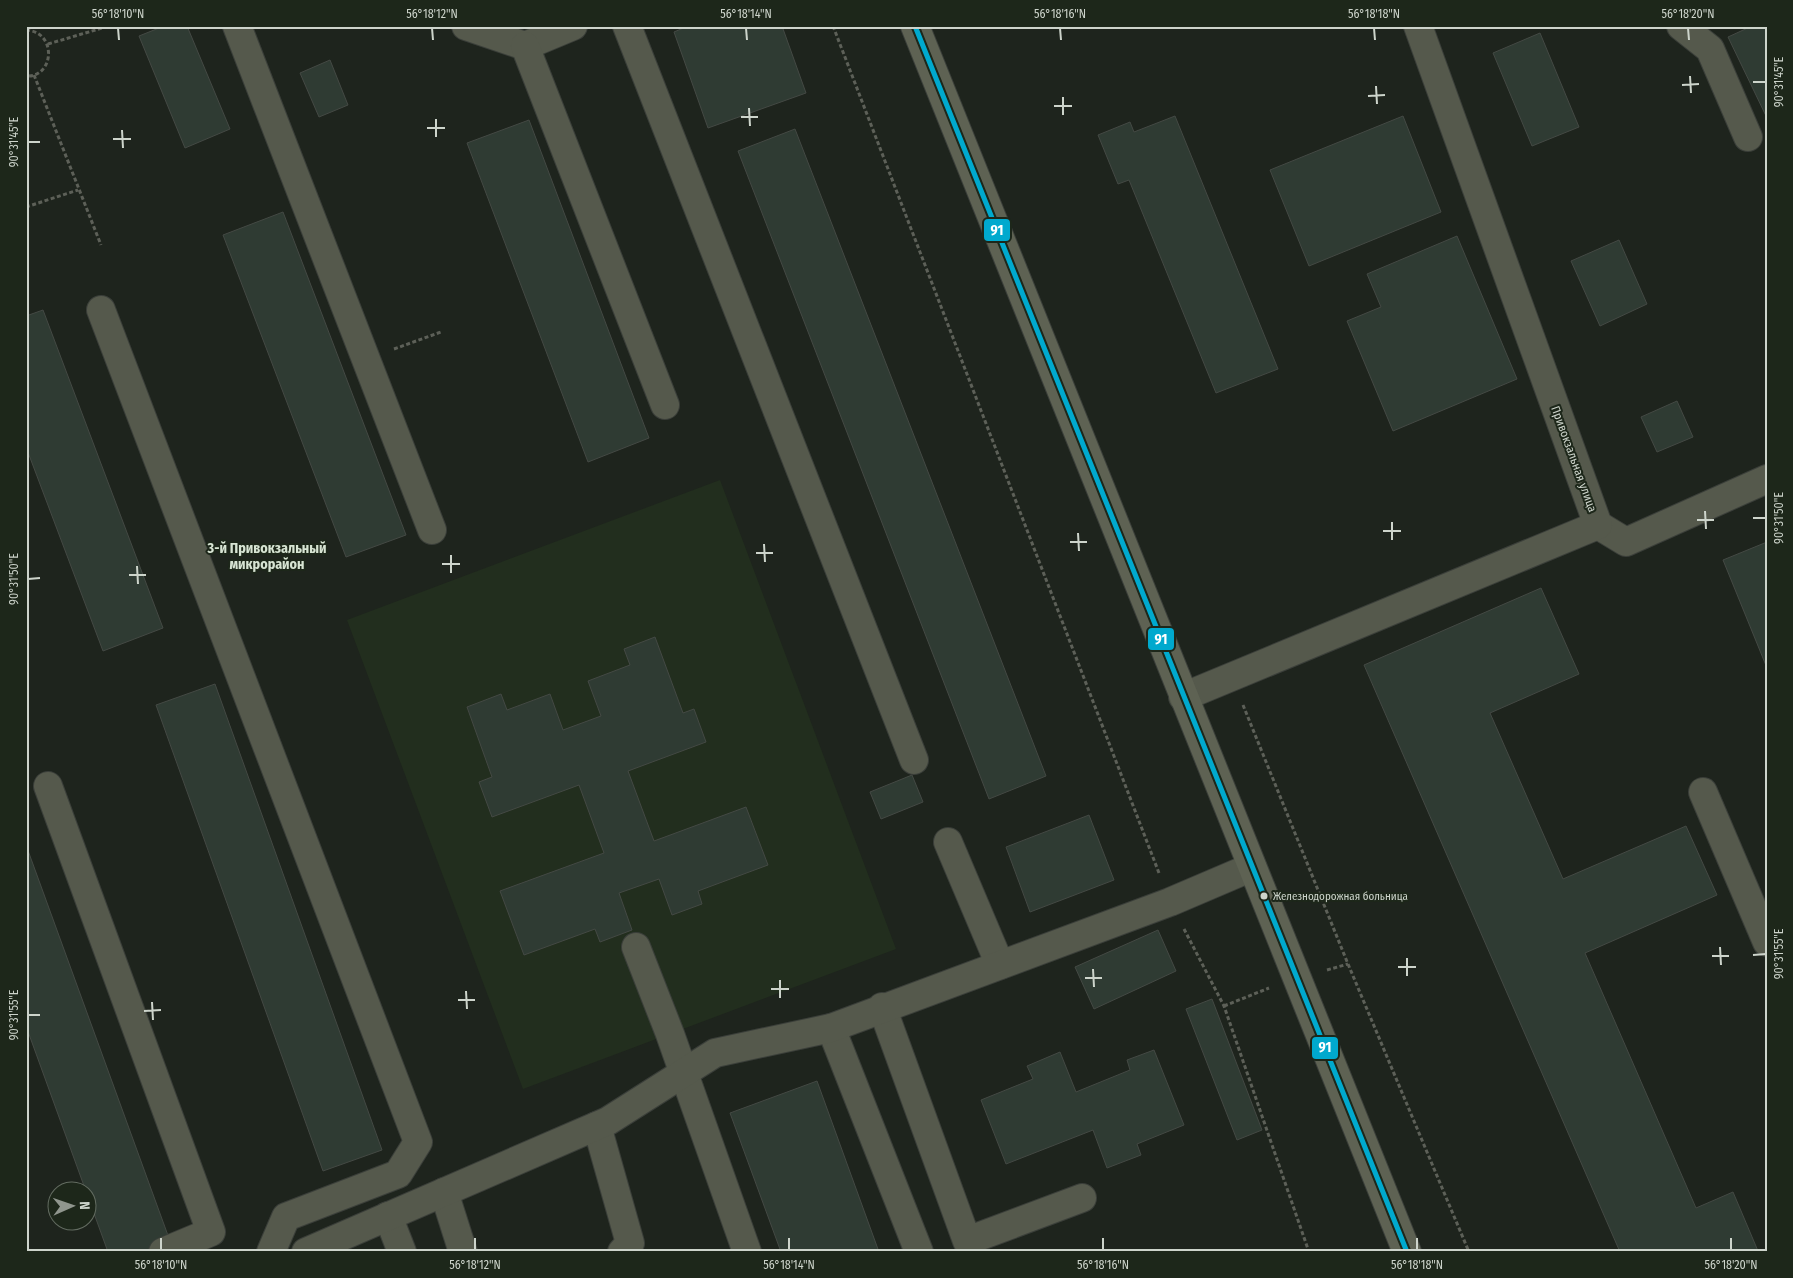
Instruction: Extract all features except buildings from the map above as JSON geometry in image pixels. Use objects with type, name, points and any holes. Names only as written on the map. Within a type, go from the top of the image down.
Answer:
[{"type":"main road","points":[[915,26],[1407,1252]]},
{"type":"street","points":[[238,26],[432,530]]},
{"type":"street","points":[[466,26],[525,46],[573,26]]},
{"type":"street","points":[[627,26],[914,760]]},
{"type":"street","points":[[1682,26],[1710,49],[1748,137]]},
{"type":"street","name":"Привокзальная улица","points":[[1183,697],[1598,525],[1425,28]]},
{"type":"street","points":[[525,46],[665,406]]},
{"type":"street","points":[[101,310],[418,1142],[398,1174],[286,1217],[271,1252]]},
{"type":"street","points":[[1598,525],[1626,542],[1767,478]]},
{"type":"street","points":[[48,786],[211,1232],[163,1252]]},
{"type":"street","points":[[1703,792],[1767,942]]},
{"type":"street","points":[[948,842],[1000,965]]},
{"type":"street","points":[[306,1252],[596,1126],[684,1074],[716,1052],[830,1028],[1170,902],[1252,867]]},
{"type":"street","points":[[636,947],[670,1034],[748,1252]]},
{"type":"street","points":[[882,1008],[967,1241],[1082,1198]]},
{"type":"street","points":[[830,1028],[919,1252]]},
{"type":"street","points":[[596,1126],[630,1244],[622,1252]]},
{"type":"street","points":[[444,1192],[463,1252]]},
{"type":"street","points":[[388,1216],[402,1252]]},
{"type":"path","points":[[48,44],[108,26]]},
{"type":"path","points":[[833,26],[1170,902],[1224,1006],[1309,1252]]},
{"type":"path","points":[[26,30],[41,35],[48,44],[49,54],[47,64],[34,75],[26,76]]},
{"type":"path","points":[[34,75],[101,246]]},
{"type":"path","points":[[26,207],[78,190]]},
{"type":"path","points":[[388,352],[440,332]]},
{"type":"path","points":[[1232,677],[1348,964],[1469,1252]]},
{"type":"shaded area","points":[[720,480],[896,949],[523,1089],[347,620]]},
{"type":"transit line","name":"91","points":[[915,26],[1407,1252]]},
{"type":"place","name":"Железнодорожная больница","points":[[1264,896]]},
{"type":"district","name":"3-й Привокзальный микрорайон","points":[[267,556]]}]
